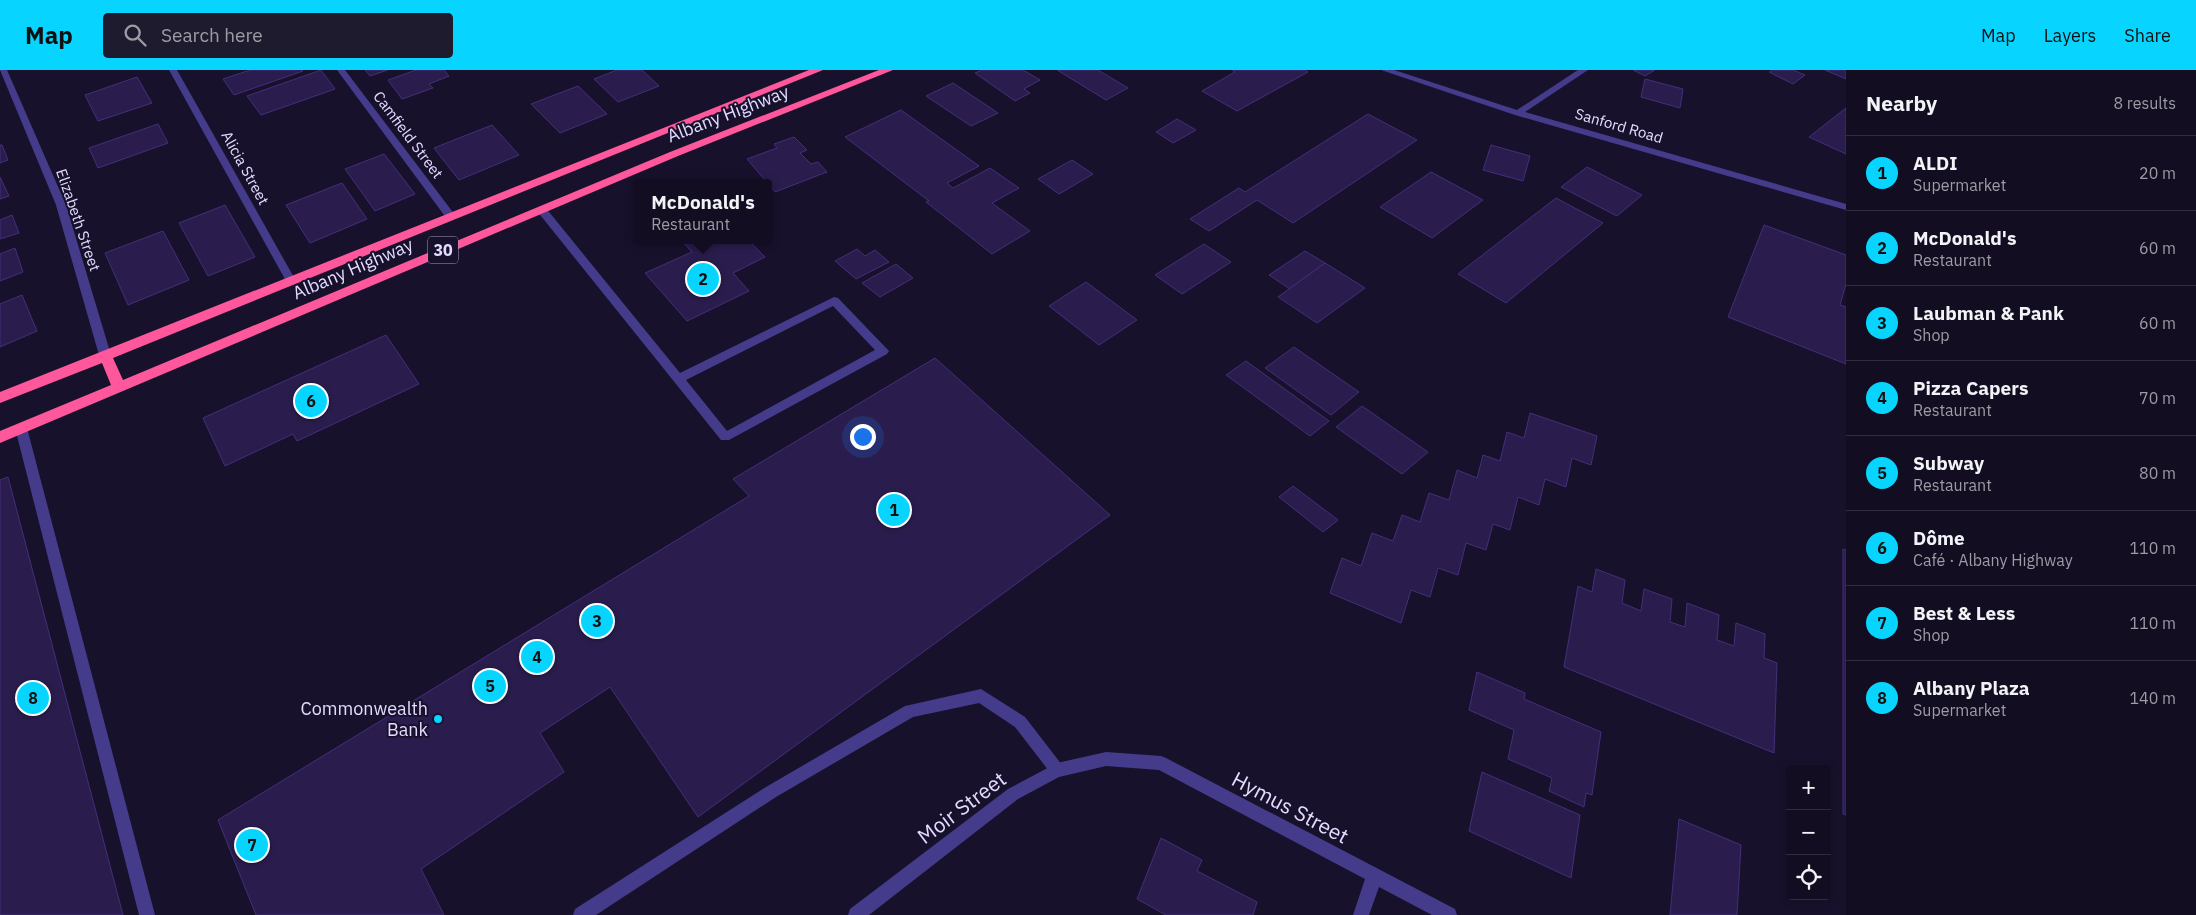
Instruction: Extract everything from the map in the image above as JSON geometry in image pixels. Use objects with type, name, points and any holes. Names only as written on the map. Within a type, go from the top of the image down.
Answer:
[{"type":"highway","name":"Albany Highway","points":[[0,436],[541,209],[664,144],[818,70]]},
{"type":"highway","name":"Albany Highway","points":[[0,398],[451,217],[888,70]]},
{"type":"highway","points":[[105,355],[119,387]]},
{"type":"street","name":"Elizabeth Street","points":[[3,70],[61,205],[105,355]]},
{"type":"street","name":"Alicia Street","points":[[172,70],[291,281]]},
{"type":"street","name":"Camfield Street","points":[[341,70],[451,217]]},
{"type":"street","name":"Sanford Road","points":[[1385,70],[1518,113],[1846,207]]},
{"type":"street","points":[[1518,113],[1584,70]]},
{"type":"street","points":[[541,209],[678,380],[725,436],[884,351],[834,301],[678,380]]},
{"type":"street","points":[[21,428],[147,915]]},
{"type":"street","points":[[581,915],[771,792],[910,711],[981,696],[1020,722],[1057,770]]},
{"type":"street","name":"Moir Street","points":[[856,915],[1013,794],[1057,770],[1106,759]]},
{"type":"street","name":"Hymus Street","points":[[1106,759],[1161,763],[1449,915]]},
{"type":"street","points":[[1361,915],[1374,877]]},
{"type":"building","points":[[250,70],[303,71],[234,95],[223,79]]},
{"type":"building","points":[[321,70],[335,89],[261,115],[247,96]]},
{"type":"building","points":[[365,70],[388,70],[370,76]]},
{"type":"building","points":[[416,70],[444,70],[449,76],[429,84],[433,88],[402,99],[388,80]]},
{"type":"building","points":[[617,70],[642,70],[659,86],[618,102],[594,79]]},
{"type":"building","points":[[982,70],[1023,70],[1040,80],[1024,89],[1030,93],[1015,101],[975,73]]},
{"type":"building","points":[[1057,70],[1098,70],[1128,88],[1106,100]]},
{"type":"building","points":[[1232,70],[1305,70],[1308,72],[1237,111],[1202,91],[1235,72]]},
{"type":"building","points":[[1633,70],[1655,70],[1645,76]]},
{"type":"building","points":[[1772,70],[1793,70],[1805,75],[1793,84],[1769,72]]},
{"type":"building","points":[[1825,70],[1846,70],[1846,79]]},
{"type":"building","points":[[137,77],[152,103],[98,121],[85,95]]},
{"type":"building","points":[[1645,79],[1683,89],[1680,108],[1641,97]]},
{"type":"building","points":[[953,83],[998,113],[971,126],[926,96]]},
{"type":"building","points":[[578,86],[607,114],[560,133],[531,104]]},
{"type":"building","points":[[1846,108],[1846,154],[1809,137]]},
{"type":"building","points":[[901,110],[979,166],[947,183],[953,188],[990,168],[1019,188],[992,203],[1030,231],[992,254],[926,202],[929,201],[845,137]]},
{"type":"building","points":[[1368,114],[1417,140],[1293,223],[1257,200],[1209,231],[1190,219],[1239,188],[1245,192]]},
{"type":"building","points":[[1177,119],[1196,130],[1173,143],[1156,132]]},
{"type":"building","points":[[158,124],[168,143],[98,168],[89,148]]},
{"type":"building","points":[[492,125],[519,155],[459,180],[434,148]]},
{"type":"building","points":[[794,137],[807,150],[800,153],[811,164],[818,162],[827,172],[775,192],[772,188],[772,179],[764,179],[747,159],[777,148],[774,144]]},
{"type":"building","points":[[0,145],[2,145],[8,160],[0,163]]},
{"type":"building","points":[[1491,145],[1530,156],[1523,181],[1483,170]]},
{"type":"building","points":[[384,154],[415,194],[375,211],[345,169]]},
{"type":"building","points":[[1072,160],[1093,174],[1059,194],[1038,179]]},
{"type":"building","points":[[1587,167],[1642,195],[1617,216],[1561,187]]},
{"type":"building","points":[[1431,172],[1483,200],[1432,238],[1380,207]]},
{"type":"building","points":[[0,177],[9,196],[0,199]]},
{"type":"building","points":[[342,183],[367,219],[310,243],[286,205]]},
{"type":"building","points":[[1556,198],[1603,223],[1506,303],[1458,274]]},
{"type":"building","points":[[225,205],[255,257],[208,276],[179,223]]},
{"type":"building","points":[[12,215],[19,233],[0,239],[0,220]]},
{"type":"building","points":[[1764,225],[1846,255],[1846,284],[1840,305],[1846,307],[1846,364],[1728,317]]},
{"type":"building","points":[[163,231],[189,280],[128,305],[105,253]]},
{"type":"building","points":[[685,244],[752,244],[765,257],[733,273],[749,291],[687,321],[645,273],[692,252]]},
{"type":"building","points":[[1204,244],[1231,262],[1182,294],[1155,275]]},
{"type":"building","points":[[15,248],[23,272],[0,281],[0,254]]},
{"type":"building","points":[[857,249],[865,256],[875,250],[889,262],[856,279],[835,261]]},
{"type":"building","points":[[1305,251],[1325,263],[1290,289],[1269,275]]},
{"type":"building","points":[[1325,263],[1365,288],[1317,323],[1278,297]]},
{"type":"building","points":[[896,264],[913,278],[880,297],[862,283]]},
{"type":"building","points":[[1086,282],[1137,320],[1099,345],[1049,306]]},
{"type":"building","points":[[22,295],[37,331],[0,347],[0,304]]},
{"type":"building","points":[[386,335],[419,384],[297,441],[293,434],[225,466],[203,418]]},
{"type":"building","points":[[1294,347],[1359,392],[1331,415],[1265,368]]},
{"type":"building","points":[[935,358],[1110,515],[698,817],[610,687],[540,733],[564,772],[421,869],[444,915],[256,915],[218,820],[749,496],[733,479]]},
{"type":"building","points":[[1246,361],[1329,421],[1310,436],[1226,375]]},
{"type":"building","points":[[1362,406],[1428,452],[1402,474],[1336,427]]},
{"type":"building","points":[[1530,413],[1597,436],[1591,465],[1572,458],[1566,487],[1545,479],[1539,505],[1518,497],[1510,530],[1493,524],[1486,550],[1466,543],[1458,575],[1438,568],[1430,597],[1411,590],[1401,623],[1330,593],[1342,558],[1361,566],[1372,533],[1393,541],[1402,515],[1420,522],[1429,493],[1449,500],[1457,470],[1477,478],[1483,455],[1500,461],[1507,432],[1524,438]]},
{"type":"building","points":[[8,477],[123,915],[0,915],[0,480]]},
{"type":"building","points":[[1293,486],[1338,520],[1323,532],[1279,497]]},
{"type":"building","points":[[1843,549],[1846,550],[1846,815],[1843,814]]},
{"type":"building","points":[[1596,569],[1625,580],[1622,603],[1641,611],[1644,589],[1672,599],[1670,622],[1685,627],[1687,603],[1719,615],[1717,640],[1734,646],[1736,623],[1765,634],[1764,658],[1777,663],[1774,753],[1564,667],[1578,586],[1592,592]]},
{"type":"building","points":[[1477,672],[1525,693],[1524,699],[1601,732],[1592,795],[1586,793],[1584,807],[1549,791],[1552,778],[1508,759],[1514,730],[1469,710]]},
{"type":"building","points":[[1482,772],[1580,815],[1571,878],[1469,831]]},
{"type":"building","points":[[1679,819],[1741,845],[1737,915],[1670,915]]},
{"type":"building","points":[[1161,838],[1202,860],[1197,871],[1257,902],[1253,915],[1166,915],[1137,899]]},
{"type":"place","name":"McDonald's","points":[[703,279]]},
{"type":"place","name":"Dôme","points":[[311,401]]},
{"type":"place","name":"ALDI","points":[[894,510]]},
{"type":"place","name":"Laubman & Pank","points":[[597,621]]},
{"type":"place","name":"Pizza Capers","points":[[537,657]]},
{"type":"place","name":"Subway","points":[[490,686]]},
{"type":"place","name":"Albany Plaza","points":[[33,698]]},
{"type":"place","name":"Commonwealth Bank","points":[[438,719]]},
{"type":"place","name":"Best & Less","points":[[252,845]]}]
